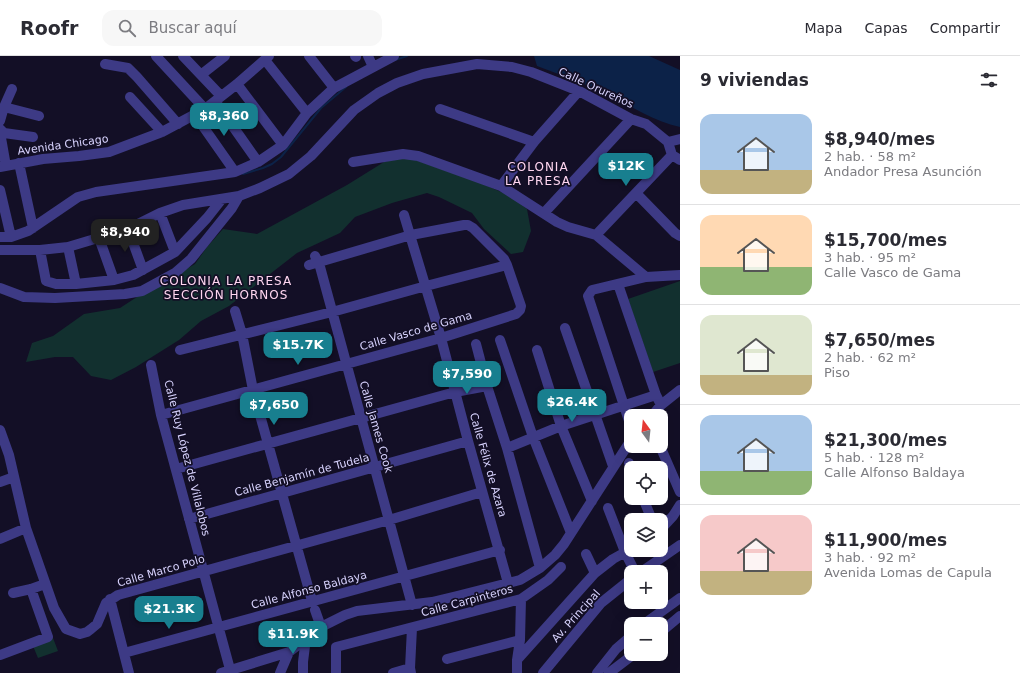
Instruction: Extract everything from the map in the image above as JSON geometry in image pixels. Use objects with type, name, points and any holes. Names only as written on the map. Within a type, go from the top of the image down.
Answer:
[{"type":"street","points":[[156,56],[205,109]]},
{"type":"street","points":[[183,56],[202,74],[258,162]]},
{"type":"street","points":[[202,74],[226,56]]},
{"type":"street","points":[[309,56],[334,88]]},
{"type":"street","points":[[368,56],[373,66]]},
{"type":"street","points":[[0,237],[11,237],[28,232],[78,198],[96,192],[235,172],[258,162],[283,145],[307,112],[334,88],[394,56]]},
{"type":"street","points":[[267,58],[307,112]]},
{"type":"street","name":"Avenida Chicago","points":[[3,166],[43,159],[109,152],[162,132],[205,109],[267,58]]},
{"type":"street","name":"Calle Orureños","points":[[0,250],[40,250],[68,247],[128,228],[160,213],[183,205],[239,196],[260,188],[289,174],[311,156],[354,110],[378,93],[397,83],[423,74],[478,61],[512,63],[579,91],[631,118],[646,124],[668,142]]},
{"type":"street","points":[[105,64],[128,68],[178,124]]},
{"type":"street","points":[[237,84],[283,145]]},
{"type":"street","points":[[0,121],[12,89]]},
{"type":"street","points":[[502,186],[534,142],[579,91]]},
{"type":"street","points":[[130,97],[162,132]]},
{"type":"street","points":[[4,107],[39,116]]},
{"type":"street","points":[[440,109],[534,142]]},
{"type":"street","points":[[196,115],[235,172]]},
{"type":"street","points":[[544,213],[631,118]]},
{"type":"street","points":[[3,166],[0,131],[4,133],[33,137]]},
{"type":"street","points":[[596,235],[636,193],[676,158],[668,142],[680,138]]},
{"type":"street","points":[[353,162],[403,154],[418,156],[502,186],[568,227],[596,235],[646,277]]},
{"type":"street","points":[[19,163],[33,228]]},
{"type":"street","points":[[0,190],[11,237]]},
{"type":"street","points":[[636,193],[675,233],[680,236]]},
{"type":"street","points":[[0,288],[24,297],[55,298],[125,294],[142,291],[175,273],[191,259],[232,208],[239,196]]},
{"type":"street","points":[[40,250],[46,281],[56,284],[76,284],[114,280],[133,275],[175,252],[207,218],[222,199]]},
{"type":"street","points":[[160,213],[175,252]]},
{"type":"street","name":"Calle Félix de Azara","points":[[404,215],[441,338],[508,583]]},
{"type":"street","points":[[180,350],[332,312],[508,265],[500,254],[473,228],[468,226],[464,225],[411,235]]},
{"type":"street","points":[[128,228],[143,270]]},
{"type":"street","name":"Calle James Cook","points":[[411,235],[314,261],[332,312],[412,605]]},
{"type":"street","points":[[99,238],[114,280]]},
{"type":"street","points":[[68,247],[76,284]]},
{"type":"street","name":"Calle Vasco de Gama","points":[[161,415],[441,338],[516,314],[520,310],[521,306],[508,265]]},
{"type":"street","points":[[625,409],[588,299],[589,293],[592,290],[646,277],[680,275]]},
{"type":"street","points":[[618,284],[661,405]]},
{"type":"street","points":[[235,311],[242,334],[253,390],[313,606],[321,627]]},
{"type":"street","points":[[565,328],[613,466]]},
{"type":"street","points":[[500,340],[533,437],[571,534]]},
{"type":"street","points":[[476,344],[487,386],[507,448],[540,568]]},
{"type":"street","points":[[537,350],[562,426],[592,501]]},
{"type":"street","name":"Calle Ruy López de Villalobos","points":[[151,365],[161,415],[219,627],[228,672]]},
{"type":"street","points":[[176,469],[455,392],[487,386]]},
{"type":"street","points":[[658,409],[680,390]]},
{"type":"street","points":[[507,448],[562,426],[656,394]]},
{"type":"street","name":"Calle Marco Polo","points":[[0,430],[14,477],[26,528],[45,584],[59,619],[66,629],[74,633],[87,632],[91,630],[97,624],[106,602],[118,595],[389,520],[482,492]]},
{"type":"street","name":"Calle Benjamín de Tudela","points":[[189,519],[468,441]]},
{"type":"street","points":[[228,672],[289,652],[321,627],[336,618],[357,611],[412,605],[457,596],[520,580],[540,568],[555,555],[571,534],[624,450]]},
{"type":"street","points":[[663,453],[680,492]]},
{"type":"street","points":[[0,482],[14,477]]},
{"type":"street","points":[[668,521],[680,505]]},
{"type":"street","points":[[608,508],[624,542]]},
{"type":"street","points":[[0,539],[26,528]]},
{"type":"street","points":[[651,565],[680,545]]},
{"type":"street","name":"Calle Alfonso Baldaya","points":[[124,653],[219,627],[313,606],[404,577],[500,550]]},
{"type":"street","points":[[517,660],[595,573],[613,559],[624,553]]},
{"type":"street","points":[[586,554],[595,573]]},
{"type":"street","name":"Calle Carpinteros","points":[[410,671],[412,628],[521,599],[548,580],[561,567]]},
{"type":"street","points":[[13,593],[45,584]]},
{"type":"street","name":"Av. Principal","points":[[543,673],[601,604],[624,585]]},
{"type":"street","points":[[0,656],[48,637],[31,589]]},
{"type":"street","points":[[668,603],[680,598]]},
{"type":"street","points":[[110,599],[129,673]]},
{"type":"street","points":[[517,673],[520,640],[521,599]]},
{"type":"street","points":[[651,617],[658,609]]},
{"type":"street","points":[[668,626],[680,616]]},
{"type":"street","points":[[336,673],[336,647],[412,628]]},
{"type":"street","points":[[303,673],[306,638]]},
{"type":"street","points":[[447,660],[520,640]]},
{"type":"street","points":[[597,673],[616,649],[624,642]]},
{"type":"street","points":[[280,673],[289,652]]},
{"type":"street","points":[[609,673],[621,669],[628,661]]},
{"type":"street","points":[[393,673],[410,671]]},
{"type":"green space","points":[[407,157],[483,184],[512,197],[527,209],[531,231],[523,252],[511,254],[484,229],[472,213],[439,197],[427,193],[392,203],[355,217],[340,233],[297,253],[229,306],[201,321],[179,340],[136,367],[111,380],[91,376],[73,357],[55,357],[26,362],[32,343],[53,336],[84,314],[120,308],[195,264],[207,247],[223,229],[257,234],[347,185],[384,162]]},
{"type":"green space","points":[[680,281],[680,363],[653,372],[628,299]]},
{"type":"green space","points":[[53,638],[58,651],[38,658],[33,646]]},
{"type":"water","points":[[534,56],[649,56],[680,70],[680,127],[652,117],[600,91],[537,66]]},
{"type":"waterway","points":[[395,60],[407,56]]},
{"type":"waterway","points":[[243,174],[272,164],[281,157],[321,108],[346,87]]},
{"type":"district","name":"COLONIA LA PRESA","points":[[538,174]]},
{"type":"district","name":"COLONIA LA PRESA SECCIÓN HORNOS","points":[[226,288]]}]
